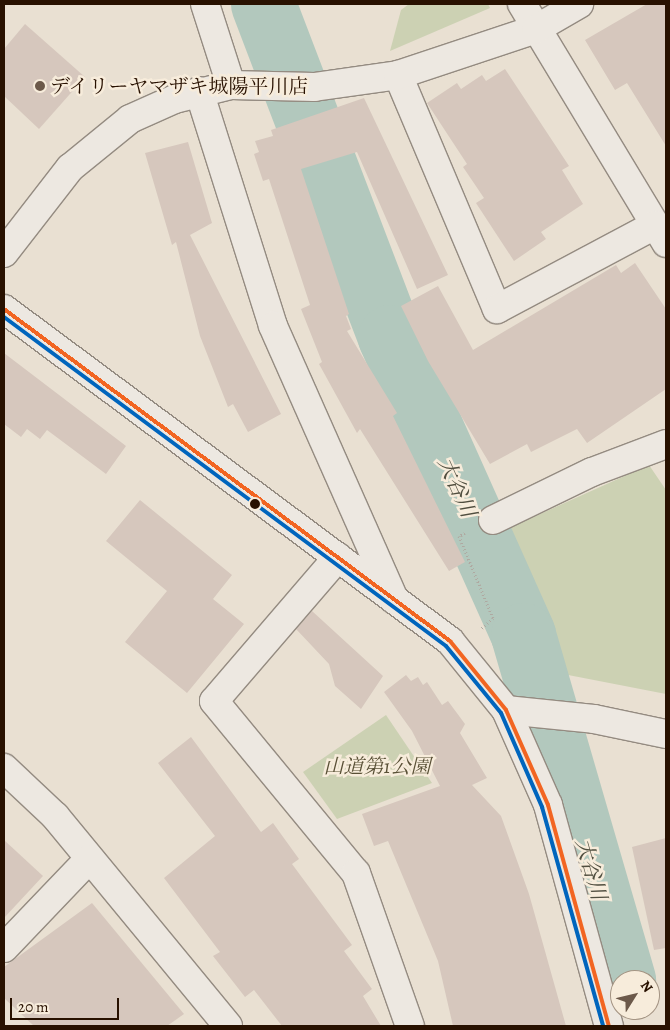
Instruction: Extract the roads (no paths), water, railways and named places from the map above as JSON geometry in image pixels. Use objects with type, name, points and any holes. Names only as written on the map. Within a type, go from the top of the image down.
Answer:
[{"type":"street","points":[[205,4],[231,85]]},
{"type":"street","points":[[398,75],[497,309],[661,234],[522,4]]},
{"type":"street","points":[[4,253],[70,168],[130,119],[199,92],[231,85],[278,89],[314,87],[398,75],[536,29],[579,4]]},
{"type":"street","points":[[199,92],[273,326],[394,599]]},
{"type":"street","points":[[4,309],[450,641],[517,712],[548,805],[608,1026]]},
{"type":"street","points":[[493,520],[592,472],[666,444]]},
{"type":"street","points":[[338,557],[214,701],[356,874],[410,1026]]},
{"type":"street","points":[[517,712],[581,719],[666,734]]},
{"type":"street","points":[[6,772],[55,816],[228,1026]]},
{"type":"street","points":[[4,948],[89,859]]},
{"type":"waterway","name":"大谷川","points":[[263,4],[390,337],[523,635],[620,970]]},
{"type":"place","name":"デイリーヤマザキ城陽平川店","points":[[40,86]]},
{"type":"park label","name":"山道第1公園","points":[[377,766]]}]
